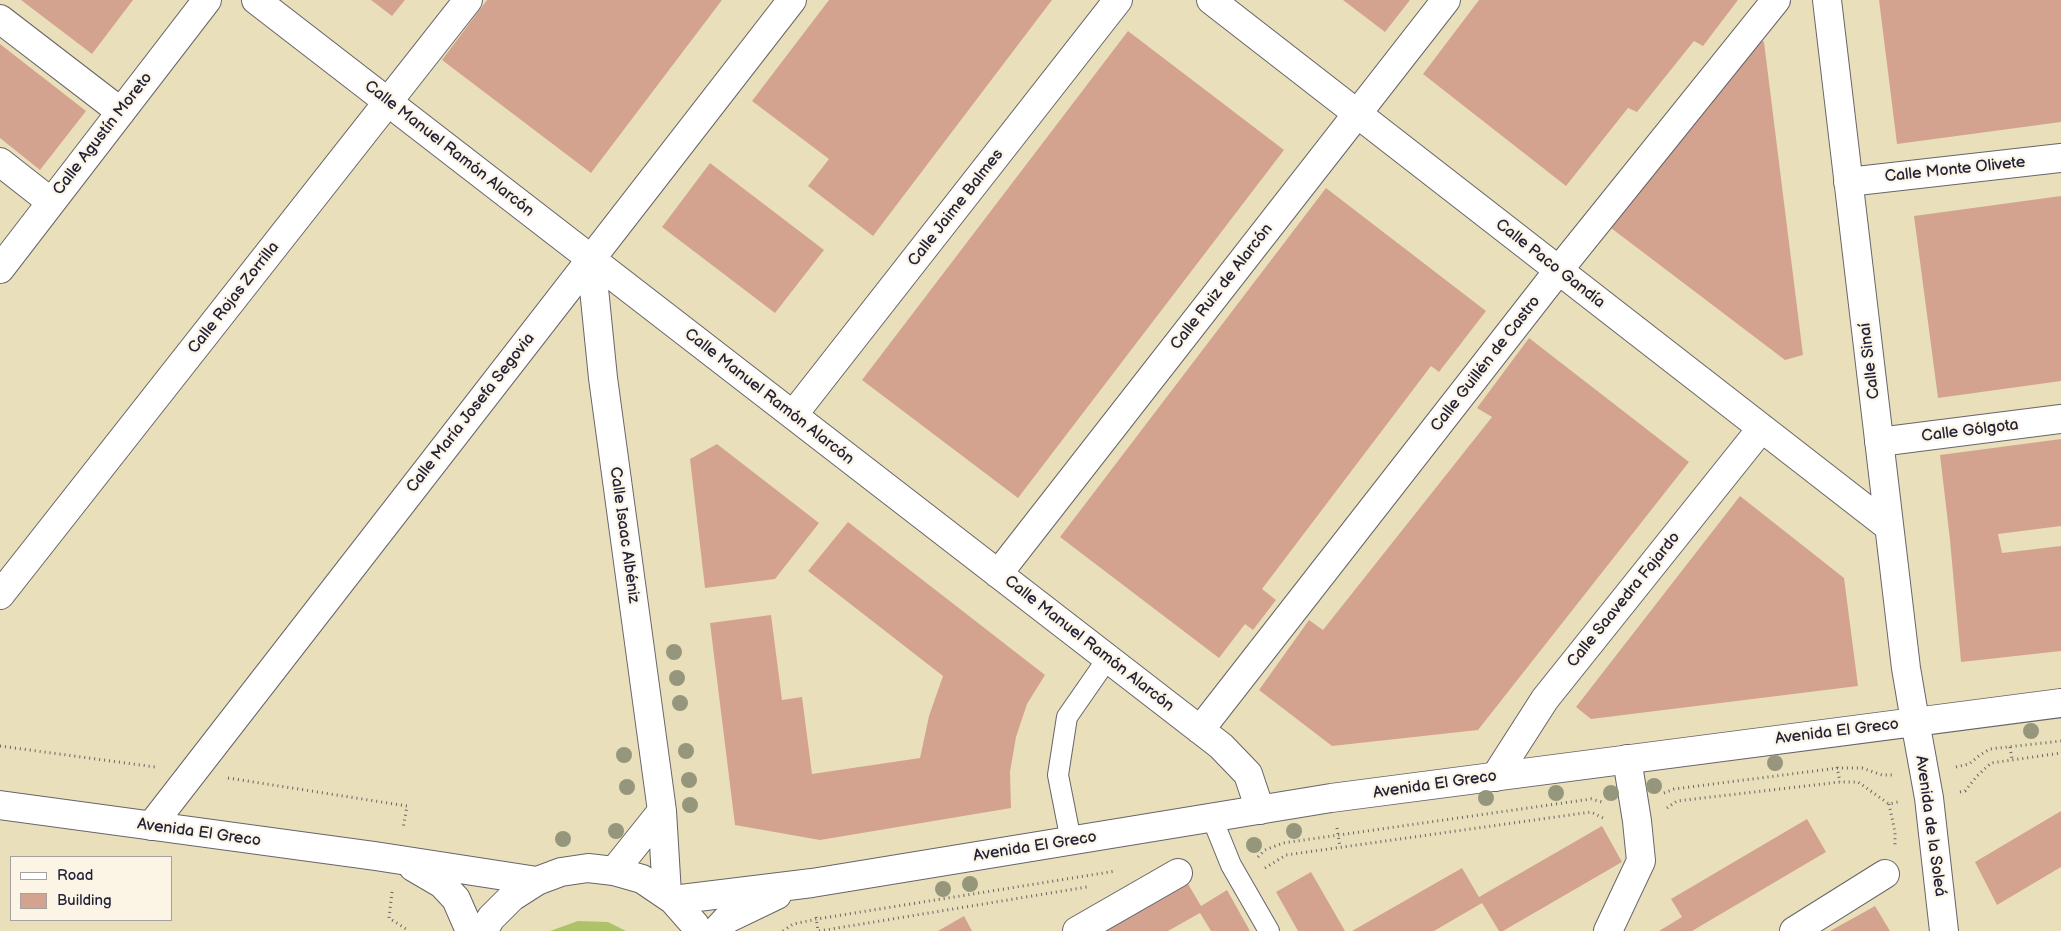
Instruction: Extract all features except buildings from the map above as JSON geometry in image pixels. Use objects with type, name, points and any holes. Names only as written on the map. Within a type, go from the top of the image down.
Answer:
[{"type":"street","name":"Calle Agustín Moreto","points":[[0,269],[207,0]]},
{"type":"street","name":"Calle Manuel Ramón Alarcón","points":[[256,0],[1220,746],[1248,774],[1260,810]]},
{"type":"street","name":"Calle Rojas Zorrilla","points":[[0,595],[468,0]]},
{"type":"street","name":"Calle María Josefa Segovia","points":[[151,826],[792,0]]},
{"type":"street","name":"Calle Jaime Balmes","points":[[793,415],[1118,0]]},
{"type":"street","name":"Calle Paco Gandía","points":[[1211,0],[1889,527]]},
{"type":"street","name":"Calle Ruiz de Alarcón","points":[[998,574],[1446,0]]},
{"type":"street","name":"Calle Guillén de Castro","points":[[1200,730],[1558,271],[1776,0]]},
{"type":"street","name":"Calle Sinaí","points":[[1826,0],[1906,668],[1915,722]]},
{"type":"street","points":[[0,19],[121,112]]},
{"type":"street","name":"Calle Monte Olivete","points":[[1848,182],[2061,158]]},
{"type":"street","points":[[0,162],[51,202]]},
{"type":"street","name":"Calle Isaac Albéniz","points":[[591,258],[602,378],[662,811],[670,897]]},
{"type":"street","name":"Calle Gólgota","points":[[1879,442],[2061,420]]},
{"type":"street","name":"Calle Saavedra Fajardo","points":[[1494,777],[1545,699],[1761,429]]},
{"type":"street","name":"Avenida El Greco","points":[[670,897],[812,883],[1341,797],[2061,703]]},
{"type":"street","name":"Avenida de la Soleá","points":[[1915,722],[1924,772],[1944,931]]},
{"type":"street","points":[[1608,931],[1641,861],[1627,759]]},
{"type":"street","name":"Avenida El Greco","points":[[0,805],[537,881]]},
{"type":"street","points":[[614,871],[662,811]]},
{"type":"street","name":"Avenida El Greco","points":[[398,860],[424,872],[442,884],[456,899],[470,931]]},
{"type":"street","points":[[483,931],[491,918],[512,897],[537,881],[562,872],[588,868],[614,871],[642,879],[670,897],[695,924],[698,931]]},
{"type":"street","points":[[1077,931],[1178,873]]},
{"type":"street","points":[[1794,931],[1885,874]]},
{"type":"street","name":"Avenida El Greco","points":[[716,931],[727,919],[767,898],[812,883]]},
{"type":"lane","points":[[1071,841],[1058,775],[1067,717],[1108,658]]},
{"type":"lane","points":[[1212,818],[1235,871],[1268,931]]},
{"type":"path","points":[[1235,871],[1257,859],[1266,850],[1283,843],[1591,799],[1614,806],[1634,804],[1654,801],[1664,792],[1674,789],[1838,768],[1862,768],[1882,775],[1924,772],[1969,764],[1990,750],[2061,741]]},
{"type":"path","points":[[0,746],[162,768]]},
{"type":"path","points":[[1956,793],[1965,791],[1991,763],[2061,754]]},
{"type":"path","points":[[224,777],[407,806]]},
{"type":"path","points":[[1661,812],[1677,801],[1840,782],[1858,782],[1889,804],[1895,832],[1894,847],[1885,874]]},
{"type":"path","points":[[1889,804],[1903,801]]},
{"type":"path","points":[[1235,871],[1268,867],[1286,855],[1591,812],[1610,822]]},
{"type":"path","points":[[783,931],[793,924],[817,919],[1116,871]]},
{"type":"path","points":[[819,931],[1090,887]]},
{"type":"path","points":[[392,895],[390,918],[409,931]]},
{"type":"green space","points":[[578,921],[608,922],[626,931],[550,931]]}]
